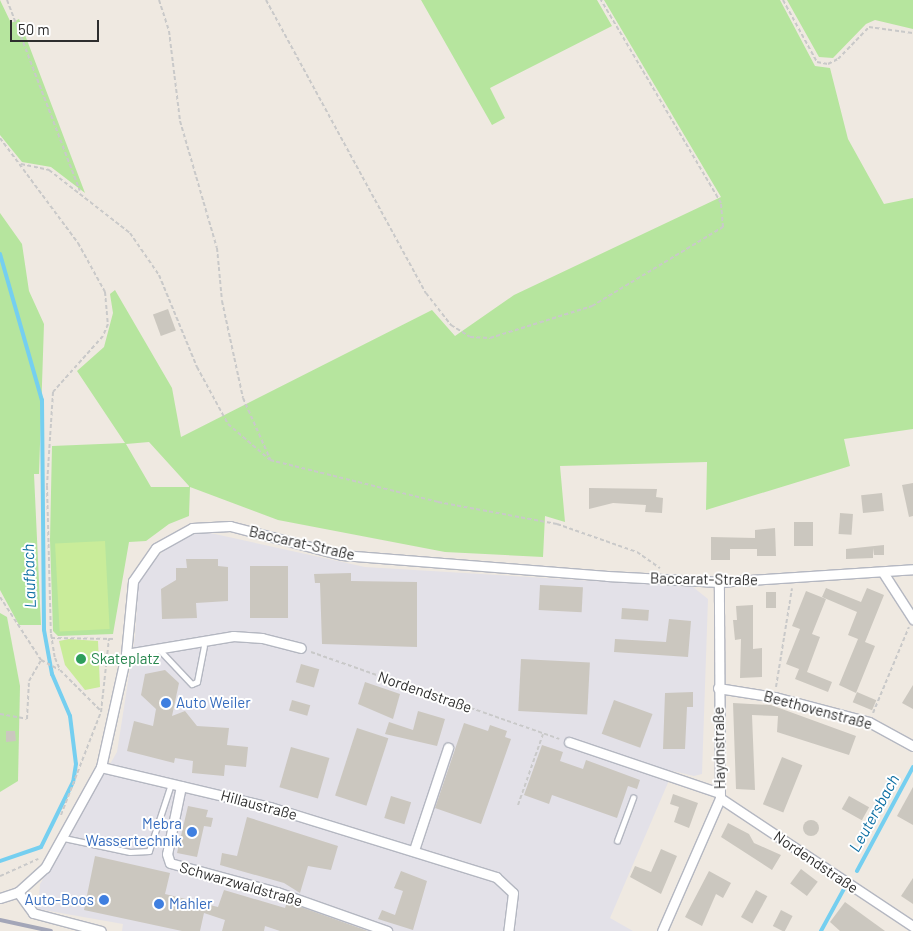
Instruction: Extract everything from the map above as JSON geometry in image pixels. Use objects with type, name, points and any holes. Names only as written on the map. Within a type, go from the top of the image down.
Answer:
[{"type":"street","name":"Baccarat-Straße","points":[[0,898],[18,892],[45,868],[64,838],[102,767],[126,654],[128,599],[141,566],[168,538],[198,527],[230,526],[342,555],[676,580],[719,582],[884,574],[913,569]]},
{"type":"street","points":[[884,574],[913,619]]},
{"type":"street","name":"Haydnstraße","points":[[662,931],[719,795],[719,582]]},
{"type":"street","points":[[126,654],[159,650],[233,636],[301,648]]},
{"type":"street","name":"Beethovenstraße","points":[[718,688],[775,697],[869,722],[913,746]]},
{"type":"street","name":"Nordendstraße","points":[[568,742],[719,795],[913,926]]},
{"type":"street","points":[[414,850],[448,748]]},
{"type":"street","name":"Hillaustraße","points":[[102,767],[171,783],[414,850],[503,881],[514,900],[508,931]]},
{"type":"street","name":"Schwarzwaldstraße","points":[[181,786],[167,854],[170,863],[277,892],[387,931]]},
{"type":"street","points":[[18,892],[33,913],[102,931]]},
{"type":"lane","points":[[159,650],[192,684],[197,682],[204,647]]},
{"type":"lane","points":[[64,838],[130,852],[149,851],[171,783]]},
{"type":"lane","points":[[617,841],[633,798]]},
{"type":"path","points":[[7,0],[80,193]]},
{"type":"path","points":[[159,0],[169,31],[180,121],[217,248],[222,301],[243,398],[270,460]]},
{"type":"path","points":[[266,0],[426,293],[451,325],[470,337],[490,338],[592,306],[723,227],[721,203],[601,0]]},
{"type":"path","points":[[783,0],[817,62],[828,64],[838,59],[868,27],[913,33]]},
{"type":"path","points":[[0,138],[21,164],[96,273],[108,311],[98,345],[61,378],[53,392],[47,506],[51,638],[60,670]]},
{"type":"path","points":[[21,164],[49,170],[110,213],[148,256],[197,367],[228,424],[270,460],[438,502],[557,524],[637,552],[676,580]]},
{"type":"path","points":[[775,697],[794,578]]},
{"type":"path","points":[[0,597],[41,660],[60,670],[101,712]]},
{"type":"path","points":[[869,722],[913,619]]},
{"type":"path","points":[[51,638],[109,638],[101,712],[58,822]]},
{"type":"path","name":"Nordendstraße","points":[[301,648],[568,742]]},
{"type":"path","points":[[0,714],[27,719],[29,681],[41,660]]},
{"type":"path","points":[[518,806],[543,734]]},
{"type":"path","points":[[0,876],[31,865],[43,854]]},
{"type":"shaded area","points":[[201,531],[365,567],[693,587],[708,599],[702,774],[694,776],[673,771],[610,918],[633,931],[122,931],[123,924],[38,909],[40,884],[117,752],[135,637],[139,577],[168,546]]},
{"type":"green space","points":[[0,0],[11,23],[19,19],[85,193],[51,167],[22,162],[0,135]]},
{"type":"green space","points":[[421,0],[597,0],[612,26],[490,88],[505,118],[492,125]]},
{"type":"green space","points":[[604,0],[780,0],[815,66],[830,68],[848,139],[884,204],[913,198],[913,429],[844,439],[850,466],[706,510],[707,462],[560,466],[565,522],[545,516],[543,557],[445,552],[278,520],[190,487],[189,516],[169,524],[146,541],[129,542],[113,634],[58,636],[53,631],[50,540],[52,446],[125,443],[77,371],[104,347],[113,313],[110,294],[115,290],[172,388],[181,437],[432,310],[455,336],[514,295],[721,197]],"holes":[[[149,442],[189,486],[151,487],[126,444]]]},
{"type":"green space","points":[[787,0],[913,0],[913,29],[875,20],[866,24],[833,58],[819,57]]},
{"type":"green space","points":[[0,213],[22,244],[29,291],[44,324],[39,474],[34,474],[41,625],[19,625],[0,590]]},
{"type":"green space","points":[[105,541],[110,629],[60,631],[55,544]]},
{"type":"green space","points":[[0,613],[7,617],[20,686],[18,781],[0,792]]},
{"type":"green space","name":"Skateplatz","points":[[69,639],[98,641],[100,687],[85,690],[65,665],[59,641]]},
{"type":"building","points":[[168,309],[176,331],[161,336],[153,314]]},
{"type":"building","points":[[913,483],[913,516],[909,517],[902,485]]},
{"type":"building","points":[[589,488],[657,489],[656,497],[663,498],[662,513],[645,512],[646,505],[613,503],[589,509]]},
{"type":"building","points":[[882,493],[884,511],[863,513],[861,495]]},
{"type":"building","points":[[840,513],[853,514],[852,535],[839,534]]},
{"type":"building","points":[[794,522],[813,522],[813,546],[794,546]]},
{"type":"building","points":[[775,528],[776,556],[757,556],[757,549],[730,549],[730,560],[711,560],[711,537],[755,538],[755,530]]},
{"type":"building","points":[[884,545],[884,555],[874,555],[873,548],[873,558],[846,559],[846,549]]},
{"type":"building","points":[[186,559],[218,559],[218,566],[228,567],[228,601],[196,603],[197,618],[162,619],[161,589],[176,580],[176,568],[187,568]]},
{"type":"building","points":[[250,566],[288,566],[288,618],[250,618]]},
{"type":"building","points":[[351,573],[351,581],[417,582],[417,647],[322,644],[320,583],[315,583],[314,574]]},
{"type":"building","points":[[540,585],[583,587],[582,612],[539,610]]},
{"type":"building","points":[[826,588],[861,602],[867,588],[884,595],[865,642],[875,646],[856,693],[839,685],[858,639],[848,635],[857,612],[822,597]]},
{"type":"building","points":[[806,591],[826,599],[812,634],[820,637],[807,672],[832,682],[828,692],[795,679],[799,669],[786,664],[800,629],[792,626]]},
{"type":"building","points":[[766,592],[776,592],[776,608],[766,608]]},
{"type":"building","points":[[753,605],[753,649],[762,648],[762,677],[740,678],[741,639],[735,640],[733,620],[737,620],[736,606]]},
{"type":"building","points":[[622,608],[649,610],[648,621],[621,619]]},
{"type":"building","points":[[669,619],[691,621],[688,657],[614,652],[615,639],[666,642]]},
{"type":"building","points":[[521,659],[590,663],[587,715],[518,711]]},
{"type":"building","points":[[301,664],[319,669],[314,688],[296,682]]},
{"type":"building","points":[[165,670],[179,683],[172,716],[185,711],[197,726],[229,728],[227,745],[248,747],[246,767],[225,765],[224,776],[192,773],[193,761],[175,758],[174,763],[127,751],[134,721],[153,726],[156,709],[141,695],[145,674]]},
{"type":"building","points":[[365,682],[400,694],[393,719],[358,704]]},
{"type":"building","points":[[913,685],[913,709],[902,703]]},
{"type":"building","points":[[693,692],[693,707],[687,707],[685,749],[663,749],[665,693]]},
{"type":"building","points":[[857,692],[876,700],[872,710],[853,702]]},
{"type":"building","points":[[292,700],[310,705],[307,716],[289,711]]},
{"type":"building","points":[[614,700],[653,714],[640,748],[602,734]]},
{"type":"building","points":[[733,703],[771,705],[856,736],[849,755],[777,732],[778,716],[752,715],[755,790],[736,789]]},
{"type":"building","points":[[418,711],[445,719],[437,746],[385,734],[389,722],[413,730]]},
{"type":"building","points":[[464,723],[488,731],[490,725],[507,731],[505,737],[511,739],[481,824],[435,808]]},
{"type":"building","points":[[357,728],[388,738],[366,806],[335,796]]},
{"type":"building","points":[[6,731],[15,731],[16,741],[6,742]]},
{"type":"building","points":[[542,745],[563,752],[560,761],[583,769],[586,760],[640,780],[637,789],[628,786],[617,818],[552,795],[549,804],[524,795]]},
{"type":"building","points":[[291,747],[329,758],[318,798],[279,787]]},
{"type":"building","points":[[782,757],[802,765],[783,813],[763,804]]},
{"type":"building","points":[[913,787],[913,825],[897,816]]},
{"type":"building","points":[[673,794],[698,803],[689,828],[674,822],[679,807],[670,804]]},
{"type":"building","points":[[391,796],[411,802],[404,824],[384,818]]},
{"type":"building","points":[[849,796],[869,807],[862,820],[842,809]]},
{"type":"building","points":[[188,806],[208,810],[206,817],[213,818],[211,827],[204,826],[197,857],[177,853]]},
{"type":"building","points":[[247,817],[338,846],[331,870],[308,866],[300,893],[284,883],[220,865],[222,853],[237,856]]},
{"type":"building","points":[[808,820],[814,820],[819,825],[817,834],[808,836],[803,831],[803,825]]},
{"type":"building","points":[[728,823],[749,834],[754,843],[781,855],[772,870],[721,837]]},
{"type":"building","points":[[661,849],[677,856],[661,894],[630,877],[635,866],[651,872]]},
{"type":"building","points":[[95,856],[170,873],[165,894],[218,907],[224,890],[285,908],[287,902],[368,931],[280,931],[265,926],[264,931],[222,931],[225,920],[204,913],[200,931],[182,931],[84,910]]},
{"type":"building","points":[[801,869],[818,882],[807,896],[790,883]]},
{"type":"building","points":[[401,871],[427,881],[413,930],[378,919],[382,910],[395,915],[403,891],[394,888]]},
{"type":"building","points":[[709,871],[731,883],[723,898],[716,894],[702,926],[685,917]]},
{"type":"building","points":[[913,878],[913,904],[901,896]]},
{"type":"building","points":[[756,890],[767,896],[752,923],[741,917]]},
{"type":"building","points":[[845,902],[885,931],[840,931],[830,922]]},
{"type":"building","points":[[781,910],[793,916],[785,931],[773,926]]},
{"type":"waterway","name":"Laufbach","points":[[0,254],[42,400],[44,630],[52,674],[70,716],[76,764],[73,782],[41,847],[0,861]]},
{"type":"waterway","name":"Leutersbach","points":[[857,871],[913,767]]},
{"type":"waterway","name":"Leutersbach","points":[[821,931],[845,887]]},
{"type":"railway","points":[[0,920],[51,931]]},
{"type":"place","name":"Skateplatz","points":[[81,659]]},
{"type":"place","name":"Auto Weiler","points":[[166,703]]},
{"type":"place","name":"Mebra Wassertechnik","points":[[192,832]]},
{"type":"place","name":"Auto-Boos","points":[[104,900]]},
{"type":"place","name":"Mahler","points":[[159,904]]}]
